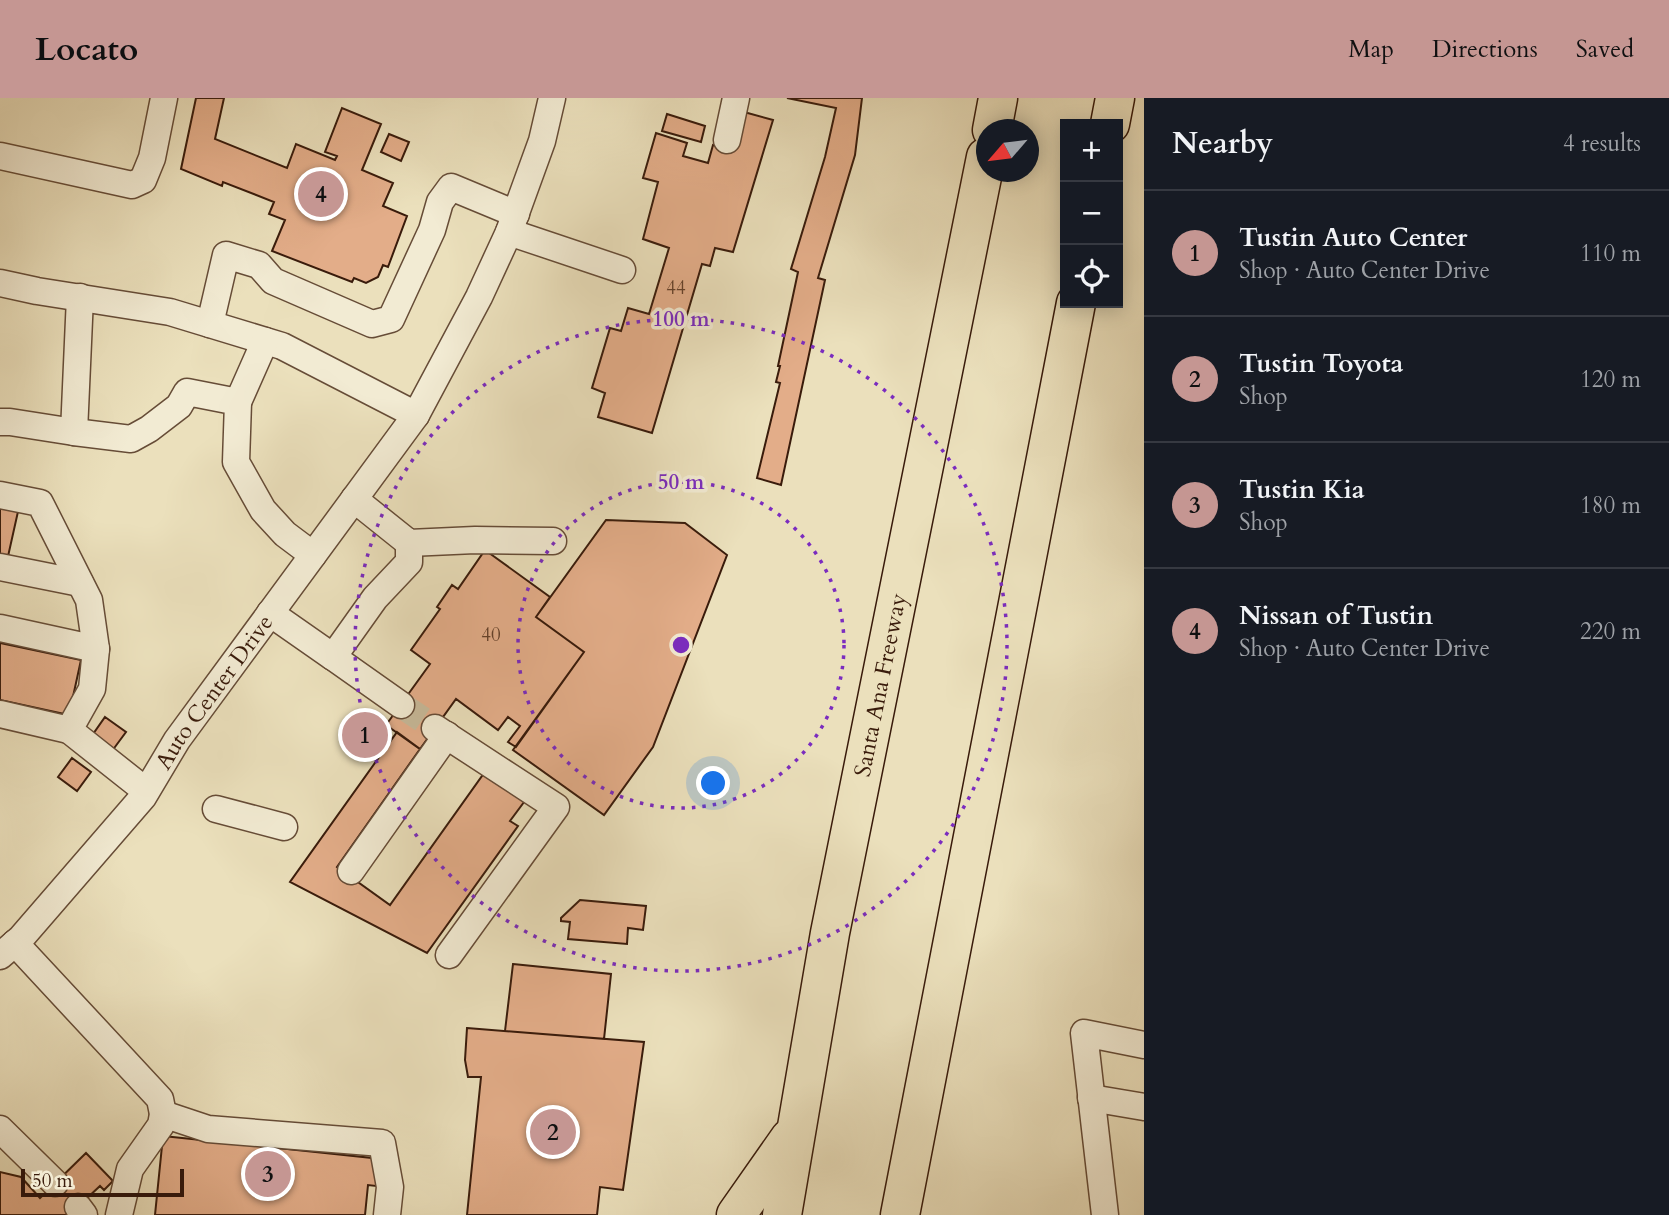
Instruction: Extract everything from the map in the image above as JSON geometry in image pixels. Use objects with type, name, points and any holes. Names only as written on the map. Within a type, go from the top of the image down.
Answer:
[{"type":"highway","points":[[994,119],[998,98]]},
{"type":"highway","points":[[1111,119],[1115,98]]},
{"type":"highway","name":"Santa Ana Freeway","points":[[782,1215],[830,933],[981,182]]},
{"type":"highway","points":[[900,1215],[1075,308]]},
{"type":"highway","points":[[736,1215],[797,1128]]},
{"type":"street","points":[[0,156],[132,185],[144,180],[152,158],[164,98]]},
{"type":"street","name":"Auto Center Drive","points":[[8,949],[54,900],[146,791],[177,740],[416,415],[479,297],[512,223],[542,141],[552,98]]},
{"type":"street","points":[[727,140],[736,98]]},
{"type":"street","points":[[210,324],[226,255],[259,265],[274,281],[372,324],[391,319],[432,230],[440,202],[451,187],[512,223],[622,270]]},
{"type":"street","points":[[0,283],[170,312],[282,346],[416,415]]},
{"type":"street","points":[[74,432],[80,297]]},
{"type":"street","points":[[265,341],[238,402],[236,462],[264,510],[285,534],[313,555]]},
{"type":"street","points":[[0,422],[131,439],[179,406],[187,392],[238,402]]},
{"type":"street","points":[[0,495],[40,503],[89,600],[96,649],[92,689],[69,730]]},
{"type":"street","points":[[354,499],[409,543],[553,541]]},
{"type":"street","points":[[333,657],[375,598],[409,562],[409,543]]},
{"type":"street","points":[[0,567],[80,583]]},
{"type":"street","points":[[270,612],[392,699]]},
{"type":"street","points":[[0,628],[96,649]]},
{"type":"street","points":[[0,714],[69,730],[146,791]]},
{"type":"street","points":[[351,871],[441,732],[556,807],[449,955]]},
{"type":"street","points":[[216,809],[284,827]]},
{"type":"street","points":[[8,949],[160,1099],[163,1114],[161,1125],[130,1169],[119,1215]]},
{"type":"street","points":[[1105,1215],[1084,1033],[1144,1045]]},
{"type":"street","points":[[1091,1098],[1144,1107]]},
{"type":"street","points":[[163,1114],[208,1129],[382,1143],[390,1187],[387,1215]]},
{"type":"street","points":[[0,1129],[55,1183]]},
{"type":"building","points":[[196,98],[224,98],[215,139],[287,168],[296,144],[335,160],[337,156],[325,152],[342,108],[381,124],[362,170],[393,183],[383,206],[407,216],[388,267],[383,265],[378,277],[366,283],[354,278],[352,282],[272,251],[285,220],[269,214],[274,202],[223,182],[222,186],[181,169]]},
{"type":"building","points":[[787,98],[862,98],[855,155],[818,278],[825,280],[781,485],[757,478],[780,383],[776,382],[778,366],[798,272],[791,269],[825,157],[836,108]]},
{"type":"building","points":[[744,112],[773,120],[733,252],[715,248],[710,266],[702,264],[652,433],[598,417],[605,393],[592,388],[610,328],[621,331],[628,308],[649,314],[669,248],[643,239],[658,182],[643,178],[656,133],[687,143],[683,156],[708,163],[713,145],[733,150]]},
{"type":"building","points":[[667,114],[705,126],[701,142],[662,131]]},
{"type":"building","points":[[389,134],[409,142],[401,161],[381,152]]},
{"type":"building","points":[[0,503],[19,507],[7,561],[0,560]]},
{"type":"building","points":[[606,520],[685,523],[727,555],[653,747],[604,815],[513,750],[584,652],[536,617]]},
{"type":"building","points":[[485,550],[550,597],[536,617],[584,652],[516,747],[508,742],[520,726],[508,717],[498,730],[456,699],[420,749],[386,725],[430,664],[411,650],[440,609],[437,607],[452,585],[458,589]]},
{"type":"building","points":[[0,643],[81,660],[69,715],[0,700]]},
{"type":"building","points":[[105,717],[126,732],[112,751],[91,737]]},
{"type":"building","points":[[397,732],[420,749],[337,867],[390,905],[487,769],[527,798],[510,821],[518,826],[427,953],[290,882]]},
{"type":"building","points":[[72,758],[91,772],[77,791],[58,777]]},
{"type":"building","points":[[580,900],[646,906],[643,930],[628,928],[627,944],[568,939],[570,922],[561,921],[561,918]]},
{"type":"building","points":[[513,964],[611,974],[604,1039],[505,1031]]},
{"type":"building","points":[[467,1028],[644,1042],[623,1190],[600,1187],[597,1215],[467,1215],[481,1077],[468,1077],[465,1060]]},
{"type":"building","points":[[163,1136],[372,1158],[372,1162],[378,1163],[376,1186],[368,1185],[365,1215],[155,1215]]},
{"type":"building","points":[[86,1153],[113,1181],[104,1190],[100,1186],[69,1215],[0,1215],[0,1172],[21,1177],[40,1198]]},
{"type":"tunnel","points":[[401,705],[435,728]]},
{"type":"place","name":"Nissan of Tustin","points":[[321,194]]},
{"type":"place","name":"Tustin Auto Center","points":[[365,735]]},
{"type":"place","name":"Tustin Toyota","points":[[553,1132]]},
{"type":"place","name":"Tustin Kia","points":[[268,1174]]}]
